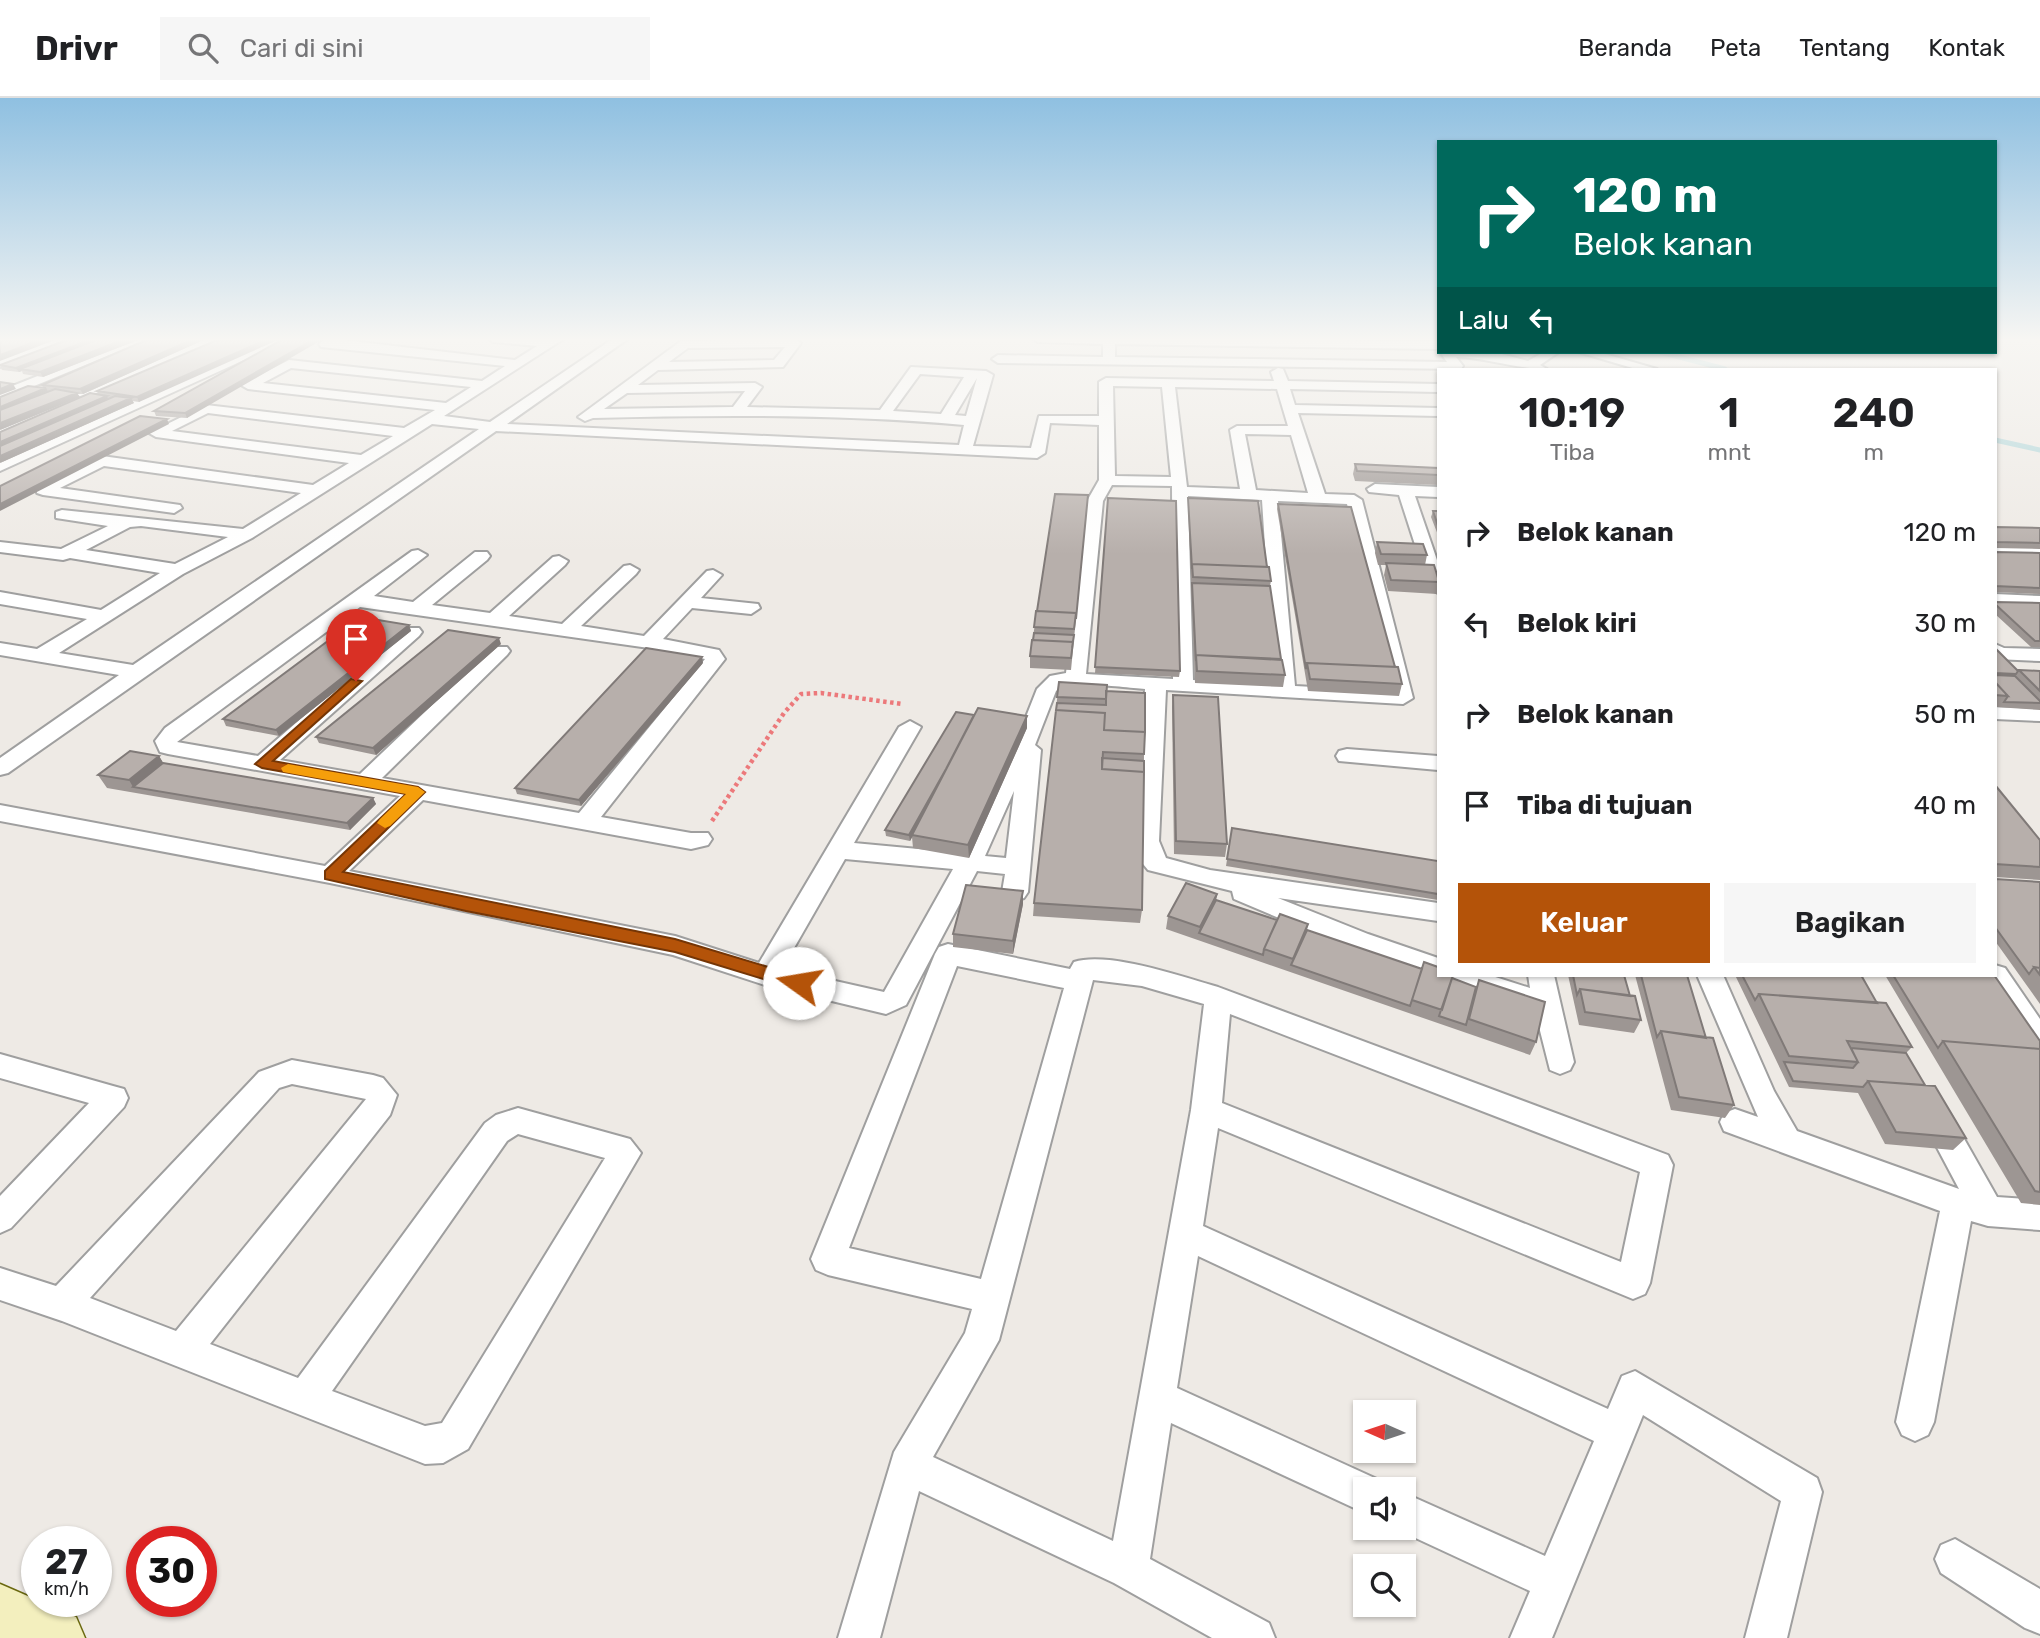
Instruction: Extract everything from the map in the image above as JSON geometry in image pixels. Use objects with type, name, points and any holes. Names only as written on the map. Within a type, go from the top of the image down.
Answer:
[{"type":"main road","points":[[1,1616],[55,1638]]},
{"type":"street","points":[[0,431],[51,410]]},
{"type":"street","points":[[0,466],[124,410]]},
{"type":"street","points":[[204,410],[156,433],[363,460]]},
{"type":"street","points":[[213,410],[407,433]]},
{"type":"street","points":[[303,421],[323,410]]},
{"type":"street","points":[[42,655],[177,570],[246,534],[443,410]]},
{"type":"street","points":[[0,768],[518,410]]},
{"type":"street","points":[[567,430],[593,410]]},
{"type":"street","points":[[588,414],[799,410],[972,421]]},
{"type":"street","points":[[883,415],[887,410]]},
{"type":"street","points":[[946,418],[952,410]]},
{"type":"street","points":[[965,449],[974,410]]},
{"type":"street","points":[[1075,679],[1095,500],[1107,480],[1106,410]]},
{"type":"street","points":[[1171,410],[1179,486],[1184,686]]},
{"type":"street","points":[[1290,410],[1318,498]]},
{"type":"street","points":[[1333,410],[1437,412]]},
{"type":"street","points":[[429,419],[494,426],[1037,453],[1044,419],[1106,421]]},
{"type":"street","points":[[1249,495],[1237,430],[1297,431]]},
{"type":"street","points":[[205,474],[257,446]]},
{"type":"street","points":[[267,521],[43,490],[102,461],[316,490]]},
{"type":"street","points":[[0,813],[330,875],[675,946],[765,975],[886,1003],[896,998],[969,863],[1033,727],[1049,686],[1057,680],[1403,698],[1354,500],[1249,495],[1107,480]]},
{"type":"street","points":[[1375,489],[1437,492]]},
{"type":"street","points":[[1405,490],[1437,585]]},
{"type":"street","points":[[1270,496],[1285,693]]},
{"type":"street","points":[[62,515],[126,523],[141,521],[246,534]]},
{"type":"street","points":[[70,553],[126,523]]},
{"type":"street","points":[[4,550],[70,553],[177,570]]},
{"type":"street","points":[[1997,551],[2040,553]]},
{"type":"street","points":[[418,555],[173,733],[166,741],[168,747],[691,841],[700,839]]},
{"type":"street","points":[[417,608],[481,556]]},
{"type":"street","points":[[494,619],[559,561]]},
{"type":"street","points":[[567,629],[630,570]]},
{"type":"street","points":[[649,642],[713,575]]},
{"type":"street","points":[[0,598],[104,616]]},
{"type":"street","points":[[1997,600],[2040,602]]},
{"type":"street","points":[[355,602],[417,608],[706,651],[715,659],[585,822]]},
{"type":"street","points":[[687,602],[751,608]]},
{"type":"street","points":[[262,764],[412,632]]},
{"type":"street","points":[[0,649],[136,672]]},
{"type":"street","points":[[365,782],[500,651]]},
{"type":"street","points":[[1997,652],[2040,655]]},
{"type":"street","points":[[1156,684],[1149,853],[1157,864],[1210,879],[1359,941],[1437,968]]},
{"type":"street","points":[[1997,713],[2040,715]]},
{"type":"street","points":[[765,975],[910,727]]},
{"type":"street","points":[[1014,892],[1033,727]]},
{"type":"street","points":[[1347,756],[1437,762]]},
{"type":"street","points":[[330,875],[418,792]]},
{"type":"street","points":[[838,850],[1017,867]]},
{"type":"street","points":[[1210,879],[1437,912]]},
{"type":"street","points":[[993,1298],[828,1259],[948,954],[1080,981]]},
{"type":"street","points":[[859,1638],[907,1465],[981,1340],[1083,970],[1142,976],[1218,998],[1657,1165],[1633,1283],[1206,1110]]},
{"type":"street","points":[[1465,977],[1545,1004]]},
{"type":"street","points":[[1541,977],[1545,1004],[1560,1062]]},
{"type":"street","points":[[1711,977],[1761,1095],[1786,1141]]},
{"type":"street","points":[[1996,977],[2040,1042]]},
{"type":"street","points":[[1128,1569],[1206,1110],[1218,998]]},
{"type":"street","points":[[0,1066],[113,1098],[0,1218]]},
{"type":"street","points":[[62,1304],[269,1080],[292,1072],[373,1087],[382,1095],[379,1106],[183,1350]]},
{"type":"street","points":[[1915,1422],[1973,1207],[1923,1093]]},
{"type":"street","points":[[0,1284],[62,1304],[425,1445],[443,1444],[455,1436],[625,1153],[619,1148],[518,1121],[496,1132],[305,1398]]},
{"type":"street","points":[[1735,1122],[1973,1207],[2040,1215]]},
{"type":"street","points":[[1184,1233],[1618,1433]]},
{"type":"street","points":[[1531,1638],[1634,1389],[1803,1492],[1766,1638]]},
{"type":"street","points":[[1156,1397],[1353,1488]]},
{"type":"street","points":[[907,1465],[1128,1569],[1254,1638]]},
{"type":"street","points":[[1416,1518],[1555,1582]]},
{"type":"street","points":[[1955,1559],[2040,1613]]},
{"type":"path","points":[[700,839],[783,713],[801,694],[821,693],[902,704]]},
{"type":"building","points":[[0,410],[34,410],[0,423]]},
{"type":"building","points":[[51,410],[75,410],[0,442],[0,432]]},
{"type":"building","points":[[83,410],[104,410],[0,456],[0,446]]},
{"type":"building","points":[[156,410],[190,410],[185,413],[154,411]]},
{"type":"building","points":[[140,416],[167,419],[0,504],[0,486]]},
{"type":"building","points":[[1355,464],[1437,468],[1437,475],[1357,471]]},
{"type":"building","points":[[1055,494],[1088,495],[1076,619],[1076,613],[1037,611]]},
{"type":"building","points":[[1108,498],[1176,501],[1180,671],[1095,667]]},
{"type":"building","points":[[1188,498],[1258,501],[1267,567],[1192,564],[1192,569]]},
{"type":"building","points":[[1278,504],[1351,507],[1395,667],[1307,663],[1306,669]]},
{"type":"building","points":[[1997,527],[2040,528],[2040,543],[1997,542]]},
{"type":"building","points":[[1377,542],[1423,544],[1427,555],[1381,554]]},
{"type":"building","points":[[1997,552],[2040,553],[2040,588],[1997,586]]},
{"type":"building","points":[[1386,563],[1434,565],[1437,575],[1437,582],[1391,580]]},
{"type":"building","points":[[1192,564],[1269,567],[1271,581],[1193,577]]},
{"type":"building","points":[[1192,583],[1270,586],[1281,659],[1196,655],[1196,661]]},
{"type":"building","points":[[1997,602],[2040,603],[2040,641],[2035,641],[1997,606]]},
{"type":"building","points":[[1036,611],[1076,613],[1074,629],[1034,627]]},
{"type":"building","points":[[360,617],[409,625],[276,730],[223,719]]},
{"type":"building","points":[[448,630],[499,638],[373,748],[316,737]]},
{"type":"building","points":[[1034,633],[1074,635],[1073,642],[1033,640]]},
{"type":"building","points":[[1032,640],[1073,642],[1071,658],[1030,656]]},
{"type":"building","points":[[646,648],[702,657],[579,800],[515,788]]},
{"type":"building","points":[[1997,650],[2018,671],[2016,674],[1997,673]]},
{"type":"building","points":[[1196,655],[1282,660],[1285,675],[1197,671]]},
{"type":"building","points":[[1307,663],[1398,667],[1402,684],[1310,679]]},
{"type":"building","points":[[2019,670],[2040,671],[2040,691]]},
{"type":"building","points":[[1997,675],[2015,676],[2040,703],[2004,702],[2008,696],[1997,684]]},
{"type":"building","points":[[1059,682],[1107,685],[1106,699],[1057,697]]},
{"type":"building","points":[[1997,684],[2008,696],[1997,695]]},
{"type":"building","points":[[1106,691],[1145,693],[1145,732],[1104,730],[1105,713],[1056,710],[1057,703],[1106,705]]},
{"type":"building","points":[[1173,695],[1218,697],[1227,844],[1176,841]]},
{"type":"building","points":[[978,708],[1027,716],[968,845],[912,835]]},
{"type":"building","points":[[1056,710],[1105,713],[1104,730],[1145,732],[1144,754],[1103,752],[1102,769],[1144,772],[1142,910],[1034,903]]},
{"type":"building","points":[[956,712],[974,715],[909,835],[885,830]]},
{"type":"building","points":[[130,751],[159,756],[129,780],[98,775]]},
{"type":"building","points":[[1102,758],[1144,761],[1144,772],[1102,769]]},
{"type":"building","points":[[163,763],[373,798],[347,823],[133,787]]},
{"type":"building","points":[[1997,787],[2040,840],[2040,867],[1997,864]]},
{"type":"building","points":[[1232,828],[1437,861],[1437,894],[1227,859]]},
{"type":"building","points":[[1997,879],[2040,882],[2040,968],[2034,967],[2029,974],[1997,930]]},
{"type":"building","points":[[1186,883],[1217,894],[1200,927],[1168,916]]},
{"type":"building","points":[[966,885],[1023,891],[1013,941],[953,934]]},
{"type":"building","points":[[1216,900],[1277,920],[1263,955],[1199,933]]},
{"type":"building","points":[[1280,914],[1308,924],[1293,959],[1264,949]]},
{"type":"building","points":[[1307,930],[1422,969],[1410,1006],[1291,965]]},
{"type":"building","points":[[1424,962],[1437,967],[1437,977],[1452,977],[1442,1010],[1412,1000]]},
{"type":"building","points":[[1573,977],[1625,977],[1630,996],[1580,989],[1577,995]]},
{"type":"building","points":[[1642,977],[1688,977],[1706,1038],[1661,1031],[1657,1037]]},
{"type":"building","points":[[1743,977],[1862,977],[1877,1003],[1759,994],[1755,1000]]},
{"type":"building","points":[[1894,977],[1995,977],[2040,1041],[2040,1049],[1943,1041],[1938,1048]]},
{"type":"building","points":[[1452,978],[1476,987],[1466,1025],[1439,1016]]},
{"type":"building","points":[[1479,980],[1545,1002],[1536,1042],[1469,1019]]},
{"type":"building","points":[[1580,989],[1635,996],[1641,1020],[1585,1012]]},
{"type":"building","points":[[1759,994],[1886,1003],[1912,1047],[1847,1041],[1858,1062],[1789,1056]]},
{"type":"building","points":[[1661,1031],[1713,1038],[1734,1105],[1679,1097]]},
{"type":"building","points":[[1943,1041],[2040,1049],[2040,1192],[2035,1191]]},
{"type":"building","points":[[1851,1048],[1906,1053],[1925,1085],[1868,1081],[1863,1087],[1793,1081],[1784,1062],[1853,1068],[1858,1062]]},
{"type":"building","points":[[1868,1081],[1935,1086],[1966,1138],[1896,1132]]},
{"type":"waterway","points":[[1997,440],[2040,450]]},
{"type":"slow traffic","points":[[288,768],[418,792],[385,823]]},
{"type":"route","points":[[356,681],[262,764],[418,792],[330,875],[675,946],[799,983]]}]
